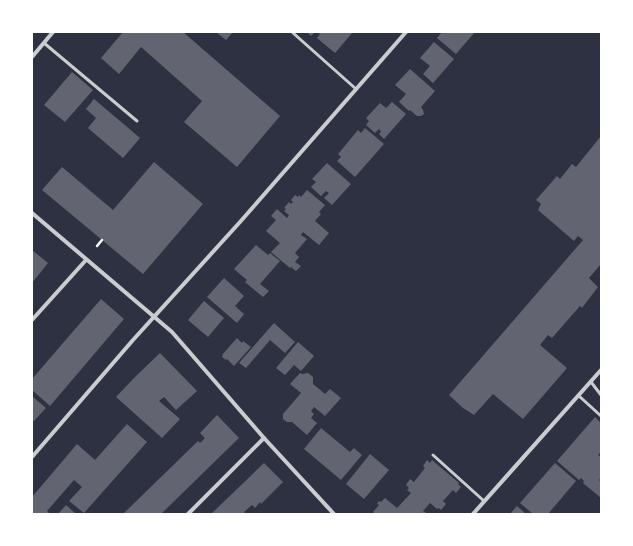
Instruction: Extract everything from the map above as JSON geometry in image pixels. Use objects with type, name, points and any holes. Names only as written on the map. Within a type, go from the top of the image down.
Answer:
[{"type":"street","points":[[32,57],[53,32]]},
{"type":"street","points":[[32,457],[154,316],[240,222],[406,32]]},
{"type":"street","points":[[32,213],[172,332],[264,438],[334,514]]},
{"type":"street","points":[[32,320],[86,260]]},
{"type":"street","points":[[473,514],[601,370]]},
{"type":"street","points":[[188,514],[264,438]]},
{"type":"lane","points":[[292,32],[356,89]]},
{"type":"lane","points":[[44,43],[137,121]]},
{"type":"lane","points":[[591,382],[601,395]]},
{"type":"lane","points":[[578,396],[601,416]]},
{"type":"lane","points":[[433,456],[484,501]]},
{"type":"path","points":[[97,246],[102,240]]},
{"type":"building","points":[[123,32],[183,32],[280,116],[237,167],[184,122],[202,101],[141,47],[119,74],[101,58]]},
{"type":"building","points":[[216,32],[233,32],[226,40]]},
{"type":"building","points":[[307,32],[315,32],[311,36]]},
{"type":"building","points":[[317,32],[353,32],[335,53],[317,38],[320,34]]},
{"type":"building","points":[[442,32],[475,32],[456,54],[437,38]]},
{"type":"building","points":[[434,42],[454,59],[433,83],[423,74],[430,66],[420,58]]},
{"type":"building","points":[[410,69],[435,91],[421,107],[424,114],[421,116],[417,116],[410,110],[409,111],[399,102],[406,94],[395,85]]},
{"type":"building","points":[[72,72],[93,90],[65,122],[44,105]]},
{"type":"building","points":[[94,99],[140,138],[123,158],[88,128],[96,118],[86,109]]},
{"type":"building","points":[[392,102],[406,114],[384,139],[379,134],[381,132],[379,129],[375,133],[366,125],[369,121],[366,118],[380,103],[386,108]]},
{"type":"building","points":[[365,128],[384,144],[355,177],[337,161],[341,157],[338,154],[358,130],[361,133]]},
{"type":"building","points":[[601,136],[601,264],[589,278],[598,287],[582,308],[580,306],[552,338],[548,335],[540,345],[567,368],[523,419],[493,394],[474,415],[463,408],[449,395],[583,240],[578,236],[574,241],[538,210],[541,204],[536,200],[557,176],[560,179],[572,164],[576,167]]},
{"type":"building","points":[[154,162],[203,204],[143,274],[42,190],[62,167],[113,210]]},
{"type":"building","points":[[327,163],[351,184],[332,205],[324,198],[329,193],[326,191],[321,196],[311,187],[316,182],[312,179]]},
{"type":"building","points":[[307,190],[325,205],[319,212],[321,214],[315,221],[329,233],[319,245],[303,232],[301,235],[307,239],[295,253],[299,257],[295,262],[301,266],[296,271],[291,267],[290,268],[271,252],[280,243],[266,231],[276,220],[271,216],[277,209],[287,218],[289,215],[284,211],[286,209],[284,208],[289,202],[291,204],[293,202],[291,200],[295,195],[298,197],[299,195],[301,197]]},
{"type":"building","points":[[256,245],[268,255],[270,253],[280,261],[260,284],[269,291],[263,297],[245,282],[247,280],[234,269]]},
{"type":"building","points":[[32,250],[48,263],[32,283]]},
{"type":"building","points":[[224,278],[244,296],[235,306],[244,314],[237,323],[207,297]]},
{"type":"building","points":[[101,299],[124,319],[50,406],[32,390],[32,379]]},
{"type":"building","points":[[204,301],[224,318],[208,337],[188,320]]},
{"type":"building","points":[[274,323],[295,342],[285,353],[270,340],[246,368],[239,363]]},
{"type":"building","points":[[237,338],[242,343],[243,341],[251,347],[234,366],[227,359],[226,360],[222,357],[222,355]]},
{"type":"building","points":[[298,342],[314,356],[301,371],[294,365],[285,375],[276,368]]},
{"type":"building","points":[[160,353],[197,391],[176,410],[164,397],[159,401],[180,419],[162,438],[116,397]]},
{"type":"building","points":[[300,373],[308,373],[313,377],[313,384],[325,394],[330,389],[341,398],[325,416],[314,407],[311,411],[314,414],[311,418],[317,423],[307,435],[292,422],[287,422],[283,419],[283,414],[301,393],[290,384]]},
{"type":"building","points":[[32,396],[46,408],[32,423]]},
{"type":"building","points":[[217,415],[239,438],[161,514],[123,514],[198,441],[200,443],[205,438],[200,433]]},
{"type":"building","points":[[595,417],[601,423],[601,452],[598,455],[601,457],[601,478],[599,480],[601,482],[601,498],[583,483],[584,481],[581,478],[579,480],[557,461]]},
{"type":"building","points":[[127,424],[147,442],[84,513],[69,501],[82,487],[74,480],[47,511],[50,514],[32,514],[32,497],[77,444],[95,460]]},
{"type":"building","points":[[321,428],[350,452],[354,448],[362,455],[341,480],[304,449]]},
{"type":"building","points":[[370,454],[389,470],[364,499],[346,484]]},
{"type":"building","points":[[427,460],[430,463],[432,460],[459,483],[458,484],[461,487],[456,493],[453,490],[443,501],[446,504],[441,510],[439,508],[437,509],[430,503],[423,511],[428,514],[375,514],[373,512],[379,505],[377,504],[379,501],[381,502],[385,498],[397,508],[411,493],[407,490],[409,488],[406,485],[410,479],[414,482],[425,468],[423,466]]},
{"type":"building","points":[[264,463],[283,482],[261,504],[260,502],[255,508],[252,505],[244,512],[246,514],[211,514]]},
{"type":"building","points":[[555,463],[576,481],[548,514],[533,514],[520,503]]},
{"type":"building","points":[[66,505],[76,514],[58,514]]},
{"type":"building","points":[[517,506],[526,514],[510,514]]}]
